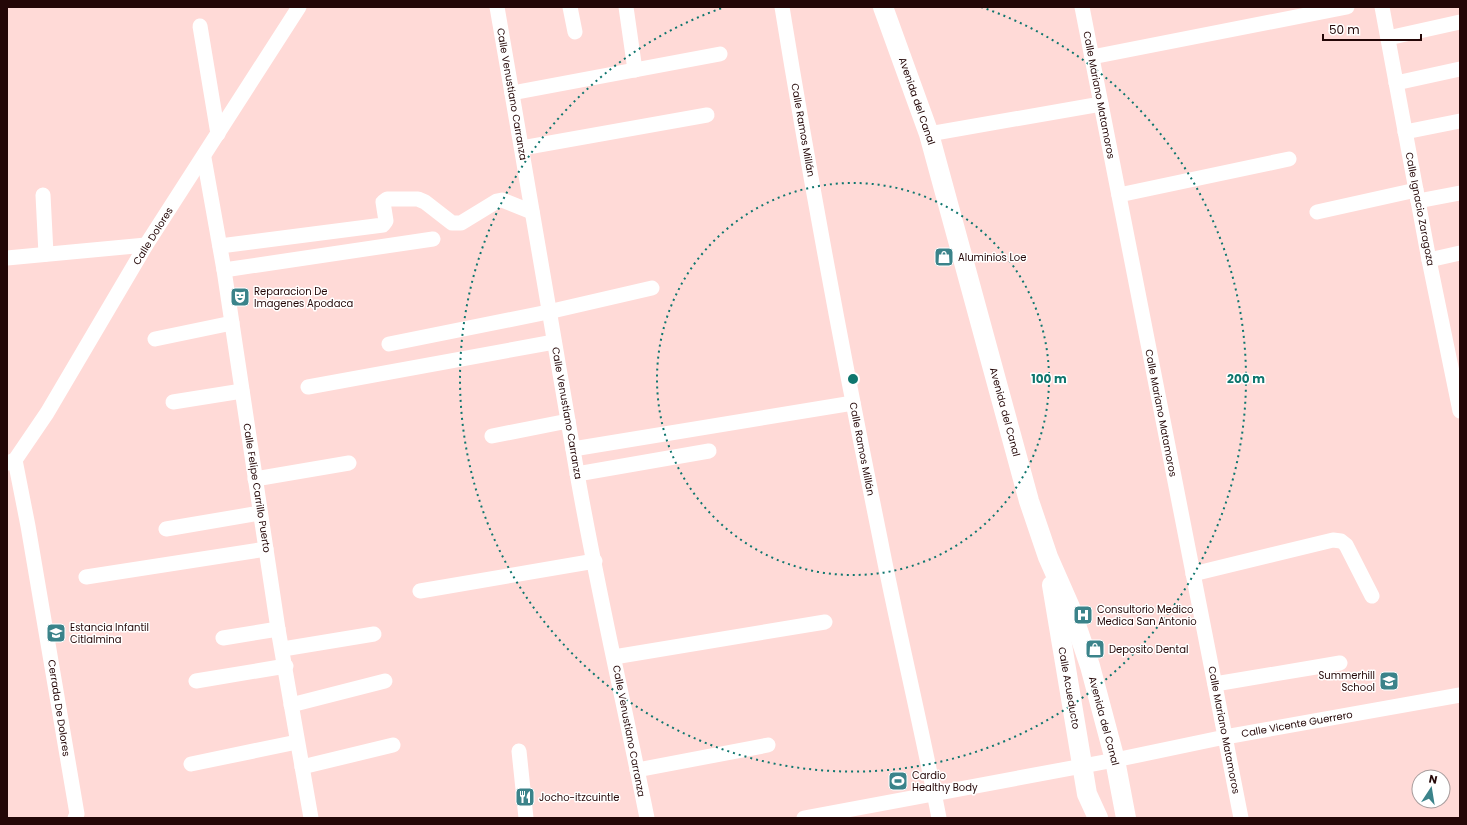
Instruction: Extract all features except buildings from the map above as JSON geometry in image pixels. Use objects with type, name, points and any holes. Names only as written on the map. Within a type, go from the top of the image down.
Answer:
[{"type":"main road","name":"Avenida del Canal","points":[[883,7],[929,134],[1030,501],[1048,557],[1070,607],[1090,666],[1115,760],[1126,818]]},
{"type":"main road","name":"Calle Acueducto","points":[[1048,557],[1088,794],[1098,818]]},
{"type":"main road","points":[[1121,788],[1132,818]]},
{"type":"main road","points":[[1088,794],[1092,818]]},
{"type":"street","name":"Calle Dolores","points":[[11,461],[47,413],[146,245],[204,158],[299,7]]},
{"type":"street","name":"Calle Venustiano Carranza","points":[[497,7],[522,148],[548,312],[577,474],[647,818]]},
{"type":"street","points":[[570,7],[575,32]]},
{"type":"street","points":[[626,7],[635,70]]},
{"type":"street","name":"Calle Ramos Millán","points":[[782,7],[853,403],[939,818]]},
{"type":"street","name":"Calle Mariano Matamoros","points":[[1082,7],[1241,818]]},
{"type":"street","points":[[1092,57],[1347,7]]},
{"type":"street","name":"Calle Ignacio Zaragoza","points":[[1382,7],[1429,260],[1460,411]]},
{"type":"street","points":[[1388,38],[1460,22]]},
{"type":"street","points":[[200,26],[218,134]]},
{"type":"street","points":[[512,93],[720,54]]},
{"type":"street","points":[[1396,83],[1460,69]]},
{"type":"street","points":[[929,134],[1101,104]]},
{"type":"street","points":[[522,148],[707,115]]},
{"type":"street","points":[[1405,132],[1460,121]]},
{"type":"street","name":"Calle Felipe Carrillo Puerto","points":[[204,158],[224,270],[278,629],[286,666],[297,742],[311,818]]},
{"type":"street","points":[[1119,195],[1289,159]]},
{"type":"street","points":[[1317,212],[1417,196],[1460,193]]},
{"type":"street","points":[[42,194],[46,254]]},
{"type":"street","points":[[220,246],[383,226],[386,222],[383,202],[387,199],[418,200],[424,202],[452,223],[456,224],[461,223],[497,201],[502,200],[532,212]]},
{"type":"street","points":[[224,270],[432,239]]},
{"type":"street","points":[[7,258],[146,245]]},
{"type":"street","points":[[1429,260],[1460,254]]},
{"type":"street","points":[[389,344],[548,312],[652,288]]},
{"type":"street","points":[[154,339],[232,323]]},
{"type":"street","points":[[308,387],[554,342]]},
{"type":"street","points":[[173,402],[242,391]]},
{"type":"street","points":[[573,449],[853,403]]},
{"type":"street","points":[[492,436],[568,421]]},
{"type":"street","points":[[577,474],[709,451]]},
{"type":"street","name":"Cerrada De Dolores","points":[[11,461],[28,526],[76,816]]},
{"type":"street","points":[[255,479],[349,463]]},
{"type":"street","points":[[166,528],[260,514]]},
{"type":"street","points":[[1193,574],[1333,540],[1341,541],[1346,545],[1372,596]]},
{"type":"street","points":[[86,577],[266,549]]},
{"type":"street","points":[[420,591],[595,561]]},
{"type":"street","points":[[614,656],[825,622]]},
{"type":"street","points":[[223,638],[278,629]]},
{"type":"street","points":[[283,649],[374,634]]},
{"type":"street","points":[[1215,684],[1340,663]]},
{"type":"street","points":[[196,681],[286,666]]},
{"type":"street","points":[[291,705],[385,681]]},
{"type":"street","name":"Calle Vicente Guerrero","points":[[804,818],[1115,760],[1225,737],[1460,695]]},
{"type":"street","points":[[190,764],[297,742]]},
{"type":"street","points":[[302,766],[392,745]]},
{"type":"street","points":[[637,770],[768,745]]},
{"type":"street","points":[[519,752],[526,818]]},
{"type":"place","name":"Aluminios Loe","points":[[944,257]]},
{"type":"place","name":"Reparacion De Imagenes Apodaca","points":[[240,297]]},
{"type":"place","name":"Consultorio Medico Medica San Antonio","points":[[1083,615]]},
{"type":"place","name":"Estancia Infantil Citlalmina","points":[[56,633]]},
{"type":"place","name":"Deposito Dental","points":[[1095,649]]},
{"type":"place","name":"Summerhill School","points":[[1389,681]]},
{"type":"place","name":"Cardio Healthy Body","points":[[898,781]]},
{"type":"place","name":"Jocho-itzcuintle","points":[[525,797]]}]
